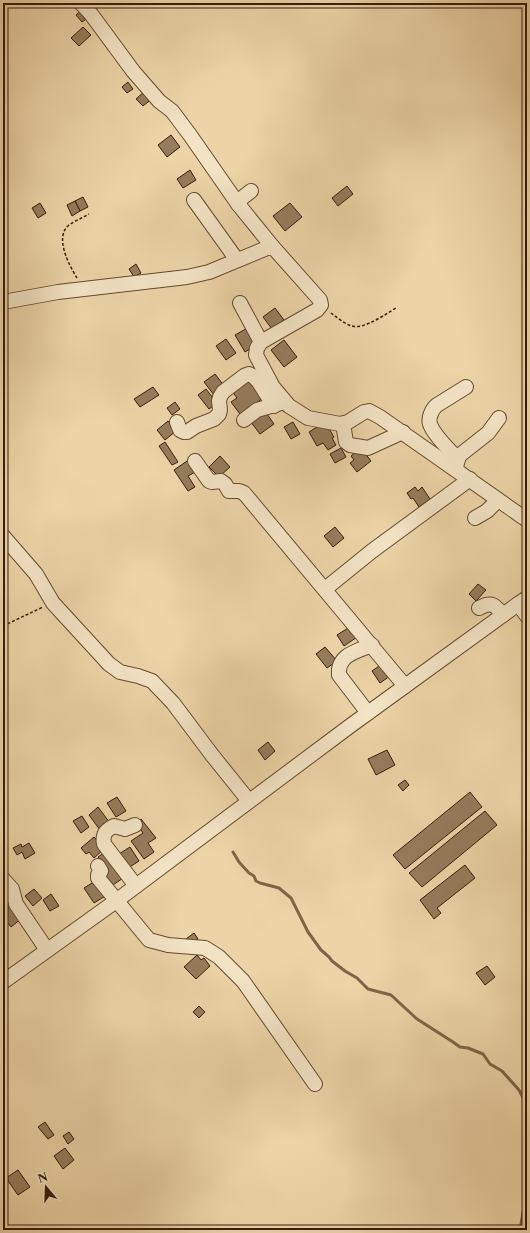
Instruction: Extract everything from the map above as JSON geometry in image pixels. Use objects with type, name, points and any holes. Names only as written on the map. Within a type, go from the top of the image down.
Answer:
[{"type":"street","points":[[81,3],[91,14],[133,71],[159,101],[172,111],[238,204],[272,246],[320,300],[321,306],[317,310],[261,342],[257,348],[256,355],[280,404]]},
{"type":"street","points":[[238,204],[242,198],[251,191]]},
{"type":"street","points":[[194,200],[237,260]]},
{"type":"street","points":[[3,302],[58,292],[187,277],[209,272],[272,246]]},
{"type":"street","points":[[240,303],[261,342]]},
{"type":"street","points":[[177,422],[180,430],[187,432],[196,426],[214,419],[219,414],[219,401],[223,392],[244,376],[249,374],[253,376],[280,404]]},
{"type":"street","points":[[466,387],[433,408],[430,416],[430,423],[456,464],[470,479],[527,520]]},
{"type":"street","points":[[244,420],[258,410],[280,404],[290,406],[308,418],[340,424],[348,422],[364,412],[369,412],[380,417],[456,464]]},
{"type":"street","points":[[456,464],[460,455],[488,433],[499,418]]},
{"type":"street","points":[[343,424],[346,442],[350,445],[364,449],[403,432]]},
{"type":"street","points":[[195,461],[209,481],[221,481],[230,491],[239,491],[244,493],[405,686]]},
{"type":"street","points":[[325,589],[372,551],[470,479]]},
{"type":"street","points":[[475,518],[487,511],[498,500]]},
{"type":"street","points":[[3,536],[36,574],[53,603],[109,664],[120,672],[152,681],[173,702],[212,755],[249,801]]},
{"type":"street","points":[[3,981],[47,950],[113,898],[132,881],[249,801],[523,601],[527,616]]},
{"type":"street","points":[[479,608],[486,604],[491,604],[503,615]]},
{"type":"street","points":[[368,713],[340,675],[339,671],[343,660],[349,654],[372,645]]},
{"type":"street","points":[[132,881],[104,844],[103,838],[108,829],[114,826],[125,829],[135,825]]},
{"type":"street","points":[[98,866],[100,871],[98,878],[149,940],[168,945],[205,948],[219,957],[243,981],[315,1084]]},
{"type":"street","points":[[3,879],[12,889],[16,904],[47,950]]},
{"type":"path","points":[[84,289],[69,265],[65,253],[63,232],[68,226],[89,214]]},
{"type":"path","points":[[321,306],[350,326],[356,327],[371,322],[396,308]]},
{"type":"path","points":[[3,626],[37,609],[53,603]]},
{"type":"building","points":[[83,9],[89,17],[82,22],[76,15]]},
{"type":"building","points":[[83,27],[91,35],[79,46],[71,38]]},
{"type":"building","points":[[128,82],[133,89],[127,93],[122,87]]},
{"type":"building","points":[[146,90],[153,98],[143,106],[136,99]]},
{"type":"building","points":[[171,135],[180,147],[167,157],[158,145]]},
{"type":"building","points":[[190,170],[196,180],[183,188],[177,179]]},
{"type":"building","points":[[347,186],[353,194],[338,206],[332,198]]},
{"type":"building","points":[[83,197],[88,207],[80,211],[75,201]]},
{"type":"building","points":[[75,201],[80,211],[72,216],[67,205]]},
{"type":"building","points":[[40,203],[46,213],[38,218],[32,208]]},
{"type":"building","points":[[290,203],[302,217],[285,231],[273,216]]},
{"type":"building","points":[[136,264],[141,273],[134,277],[129,269]]},
{"type":"building","points":[[275,308],[284,320],[272,329],[263,317]]},
{"type":"building","points":[[251,326],[261,342],[245,352],[235,335]]},
{"type":"building","points":[[226,339],[236,353],[226,360],[216,346]]},
{"type":"building","points":[[284,340],[297,357],[284,367],[271,350]]},
{"type":"building","points":[[215,374],[225,387],[214,395],[204,382]]},
{"type":"building","points":[[248,377],[263,398],[249,408],[243,418],[231,402],[237,398],[231,390]]},
{"type":"building","points":[[153,387],[159,395],[140,407],[134,399]]},
{"type":"building","points":[[206,389],[217,403],[209,409],[198,395]]},
{"type":"building","points":[[175,402],[180,409],[172,415],[167,408]]},
{"type":"building","points":[[265,411],[274,424],[260,434],[250,421]]},
{"type":"building","points":[[168,421],[176,431],[165,440],[157,430]]},
{"type":"building","points":[[293,422],[300,434],[291,439],[284,427]]},
{"type":"building","points":[[325,422],[334,437],[332,438],[336,445],[328,450],[323,443],[317,446],[309,432]]},
{"type":"building","points":[[165,442],[178,462],[172,465],[159,446]]},
{"type":"building","points":[[341,448],[346,457],[335,463],[330,454]]},
{"type":"building","points":[[357,451],[361,455],[364,452],[371,461],[357,472],[350,463],[354,460],[351,456]]},
{"type":"building","points":[[220,456],[230,467],[219,477],[209,467]]},
{"type":"building","points":[[190,459],[197,471],[188,476],[195,487],[188,491],[174,470]]},
{"type":"building","points":[[415,487],[418,491],[422,487],[430,499],[419,507],[413,498],[411,499],[407,493]]},
{"type":"building","points":[[335,527],[344,538],[333,547],[324,536]]},
{"type":"building","points":[[478,584],[486,590],[476,601],[469,594]]},
{"type":"building","points":[[353,625],[360,635],[344,646],[337,635]]},
{"type":"building","points":[[325,647],[337,661],[327,668],[316,654]]},
{"type":"building","points":[[382,664],[390,676],[380,683],[372,671]]},
{"type":"building","points":[[268,742],[275,751],[265,760],[258,750]]},
{"type":"building","points":[[387,750],[395,765],[376,775],[368,759]]},
{"type":"building","points":[[405,780],[409,785],[403,791],[398,785]]},
{"type":"building","points":[[470,792],[482,807],[405,869],[393,855]]},
{"type":"building","points":[[117,797],[126,811],[116,817],[107,803]]},
{"type":"building","points":[[98,807],[110,823],[100,830],[89,815]]},
{"type":"building","points":[[485,811],[497,825],[422,887],[409,873]]},
{"type":"building","points":[[82,816],[89,827],[81,833],[73,821]]},
{"type":"building","points":[[141,819],[156,838],[148,843],[154,852],[144,859],[131,841],[143,833],[136,823]]},
{"type":"building","points":[[94,837],[104,849],[94,858],[89,852],[86,854],[81,848]]},
{"type":"building","points":[[29,843],[35,853],[25,859],[22,852],[17,855],[13,848],[21,844],[22,847]]},
{"type":"building","points":[[130,847],[139,861],[128,868],[119,854]]},
{"type":"building","points":[[107,851],[126,876],[113,885],[98,867],[103,863],[98,857]]},
{"type":"building","points":[[465,865],[475,878],[437,908],[441,913],[434,919],[420,900]]},
{"type":"building","points":[[97,880],[107,895],[94,903],[84,888]]},
{"type":"building","points":[[34,889],[42,898],[33,906],[25,896]]},
{"type":"building","points":[[51,894],[59,906],[50,911],[43,900]]},
{"type":"building","points":[[10,905],[22,918],[11,927],[3,917],[3,911]]},
{"type":"building","points":[[194,933],[198,939],[190,945],[186,939]]},
{"type":"building","points":[[197,955],[201,960],[204,958],[210,966],[196,979],[184,967]]},
{"type":"building","points":[[487,966],[495,977],[485,985],[476,973]]},
{"type":"building","points":[[199,1006],[205,1012],[199,1018],[193,1012]]},
{"type":"building","points":[[45,1122],[54,1135],[48,1139],[38,1127]]},
{"type":"building","points":[[69,1132],[74,1139],[68,1144],[63,1136]]},
{"type":"building","points":[[65,1148],[74,1160],[63,1169],[54,1156]]},
{"type":"building","points":[[18,1170],[30,1187],[18,1195],[6,1178]]},
{"type":"waterway","points":[[233,852],[239,862],[249,873],[254,876],[256,881],[279,888],[291,898],[308,932],[321,950],[332,961],[357,978],[368,989],[391,995],[417,1019],[460,1047],[468,1048],[483,1054],[490,1064],[502,1071],[519,1090],[527,1105]]},
{"type":"waterway","points":[[520,1230],[527,1189]]}]
